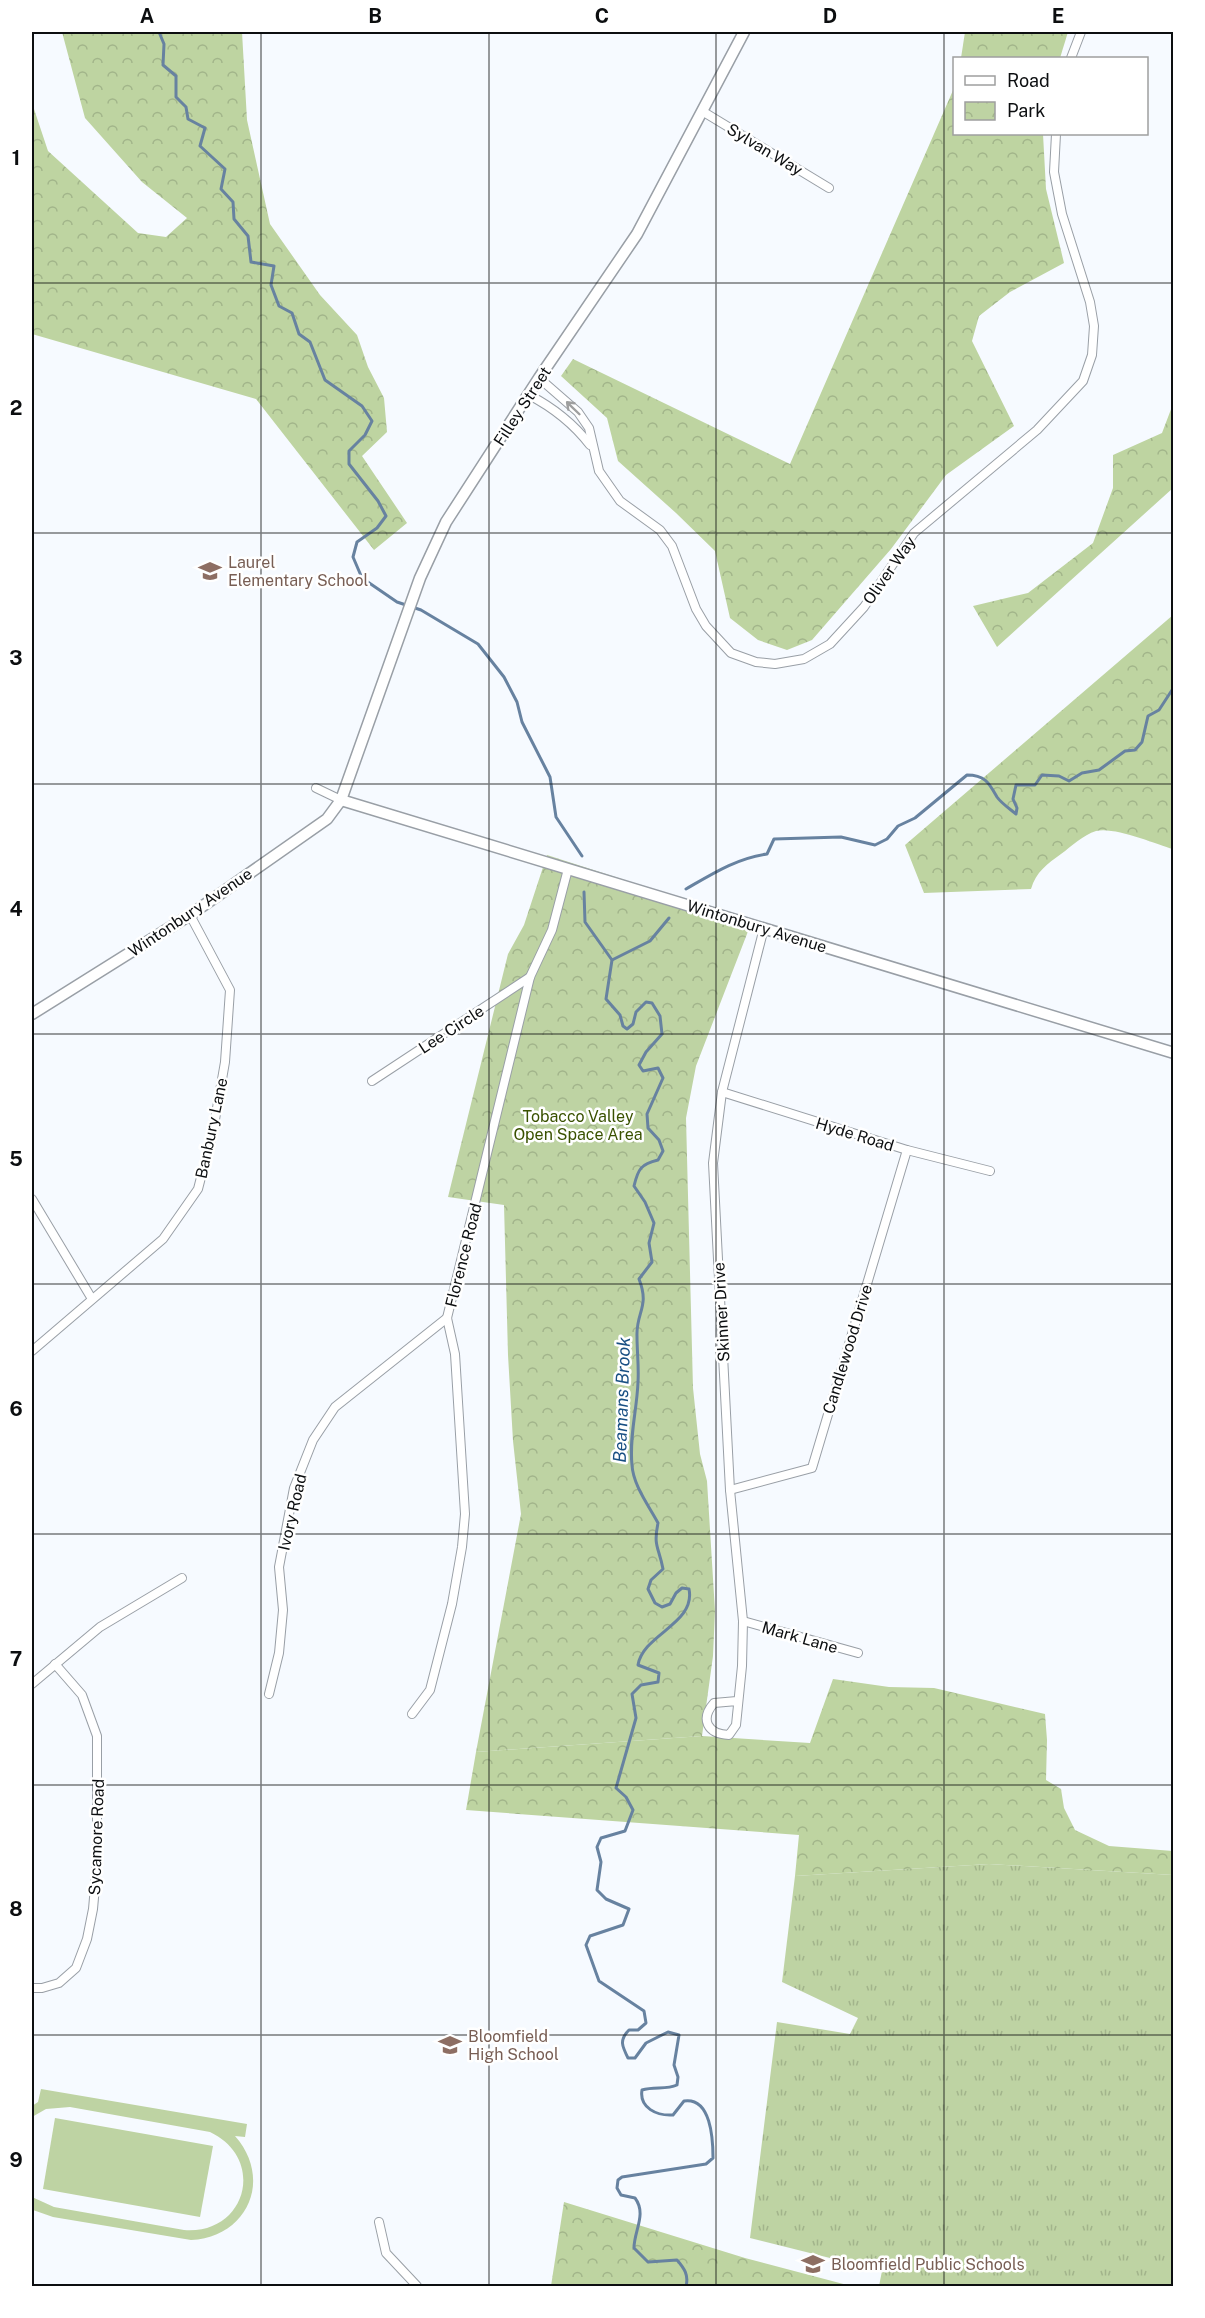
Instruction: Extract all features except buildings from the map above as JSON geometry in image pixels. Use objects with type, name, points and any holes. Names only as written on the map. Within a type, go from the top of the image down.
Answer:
[{"type":"street","name":"Filley Street","points":[[341,800],[409,607],[446,522],[539,378],[637,234],[744,32]]},
{"type":"street","points":[[1071,57],[1081,32]]},
{"type":"street","name":"Sylvan Way","points":[[702,111],[829,188]]},
{"type":"street","name":"Oliver Way","points":[[539,378],[578,412],[589,428],[599,471],[620,501],[660,530],[672,546],[696,609],[706,626],[731,653],[756,662],[776,664],[804,659],[830,644],[875,592],[914,534],[1037,430],[1083,381],[1092,355],[1094,326],[1090,302],[1062,214],[1054,172],[1056,135]]},
{"type":"street","name":"Oliver Way","points":[[529,395],[547,404],[573,424],[592,447]]},
{"type":"street","name":"Wintonbury Avenue","points":[[316,788],[341,800],[1173,1053]]},
{"type":"street","name":"Wintonbury Avenue","points":[[32,1014],[190,915],[327,819],[341,800]]},
{"type":"street","name":"Florence Road","points":[[412,1714],[430,1690],[452,1604],[465,1514],[455,1354],[447,1318],[530,977],[552,930],[568,869]]},
{"type":"street","name":"Banbury Lane","points":[[32,1351],[163,1239],[198,1189],[213,1131],[225,1062],[230,990],[190,915]]},
{"type":"street","name":"Skinner Drive","points":[[737,1701],[714,1702],[708,1710],[707,1723],[711,1731],[729,1735],[736,1725],[742,1666],[743,1621],[730,1490],[712,1163],[722,1092],[764,928]]},
{"type":"street","name":"Lee Circle","points":[[372,1081],[530,977]]},
{"type":"street","name":"Hyde Road","points":[[722,1092],[907,1150],[990,1171]]},
{"type":"street","name":"Candlewood Drive","points":[[730,1490],[812,1468],[907,1150]]},
{"type":"street","points":[[32,1199],[92,1299]]},
{"type":"street","name":"Ivory Road","points":[[269,1694],[279,1653],[283,1610],[279,1567],[294,1488],[312,1440],[335,1407],[447,1318]]},
{"type":"street","points":[[32,1684],[100,1627],[182,1578]]},
{"type":"street","name":"Mark Lane","points":[[743,1621],[858,1653]]},
{"type":"street","name":"Sycamore Road","points":[[32,1988],[59,1983],[76,1968],[87,1939],[93,1909],[97,1864],[97,1736],[82,1695],[55,1664]]},
{"type":"street","points":[[378,2222],[386,2253],[417,2286]]},
{"type":"green space","points":[[62,32],[242,32],[247,120],[270,224],[320,295],[357,335],[368,367],[384,398],[387,432],[362,456],[407,523],[374,550],[256,399],[32,334],[32,103],[48,151],[138,233],[166,237],[187,218],[142,182],[85,118]]},
{"type":"green space","points":[[965,32],[1068,32],[1060,57],[961,57]]},
{"type":"green space","points":[[953,90],[953,135],[1043,135],[1046,189],[1064,263],[1010,292],[979,316],[972,341],[1014,426],[946,475],[891,549],[812,640],[787,650],[758,640],[730,618],[715,551],[618,461],[607,418],[561,376],[573,359],[790,464]]},
{"type":"green space","points":[[1173,404],[1173,488],[997,647],[973,606],[1028,593],[1093,543],[1113,488],[1113,455],[1162,433]]},
{"type":"green space","points":[[1173,615],[1173,849],[1123,833],[1096,831],[1082,838],[1047,865],[1039,873],[1031,889],[924,893],[905,845]]},
{"type":"green space","name":"Tobacco Valley Open Space Area","points":[[547,855],[752,921],[696,1066],[686,1118],[693,1388],[700,1454],[707,1481],[715,1611],[713,1656],[702,1736],[476,1752],[521,1514],[513,1441],[508,1355],[504,1205],[448,1197],[508,954],[524,925]]},
{"type":"green space","points":[[833,1679],[889,1687],[934,1688],[1045,1714],[1046,1780],[1061,1789],[1064,1808],[1075,1830],[1109,1846],[1173,1851],[1173,1875],[989,1864],[795,1876],[799,1835],[466,1810],[476,1752],[702,1736],[810,1743]]},
{"type":"green space","points":[[989,1864],[1173,1875],[1173,2286],[879,2286],[882,2271],[750,2238],[777,2022],[850,2034],[858,2018],[782,1982],[795,1876]]},
{"type":"green space","points":[[41,2089],[247,2124],[245,2137],[235,2136],[246,2153],[252,2170],[253,2187],[249,2203],[240,2217],[227,2229],[211,2236],[191,2240],[53,2217],[33,2210],[32,2197],[54,2207],[184,2230],[205,2228],[222,2221],[235,2208],[242,2193],[243,2176],[239,2159],[228,2144],[210,2132],[70,2107],[46,2109],[32,2117],[32,2106],[38,2102]]},
{"type":"green space","points":[[55,2118],[213,2146],[200,2217],[43,2189]]},
{"type":"green space","points":[[564,2202],[745,2258],[851,2286],[551,2286]]},
{"type":"waterway","name":"Beamans Brook","points":[[159,32],[164,44],[163,65],[176,76],[176,97],[186,107],[188,119],[205,128],[200,146],[225,169],[221,189],[233,202],[234,219],[248,236],[251,262],[274,266],[271,285],[279,306],[292,313],[299,334],[310,342],[325,380],[362,406],[372,421],[365,435],[349,451],[349,464],[378,501],[386,516],[377,528],[357,542],[353,557],[362,578],[397,602],[421,610],[478,644],[504,677],[517,702],[522,722],[550,777],[556,817],[582,856]]},
{"type":"waterway","points":[[686,889],[735,863],[767,854],[774,839],[841,837],[875,845],[887,839],[898,826],[915,818],[967,775],[978,776],[986,781],[1003,804],[1016,814],[1017,808],[1013,799],[1016,785],[1035,785],[1042,775],[1059,776],[1069,781],[1082,773],[1099,770],[1125,751],[1135,750],[1142,742],[1148,716],[1159,710],[1174,687]]},
{"type":"waterway","name":"Beamans Brook","points":[[584,892],[585,922],[612,960],[606,999],[620,1015],[623,1026],[627,1029],[633,1024],[636,1012],[646,1002],[652,1003],[660,1016],[662,1034],[646,1052],[639,1065],[643,1071],[658,1068],[663,1078],[647,1114],[648,1128],[659,1140],[663,1151],[658,1160],[641,1168],[634,1186],[645,1202],[654,1223],[649,1243],[652,1262],[639,1279],[643,1303],[637,1328],[638,1382],[631,1455],[635,1480],[658,1523],[656,1542],[663,1569],[651,1580],[648,1589],[655,1603],[662,1607],[670,1604],[682,1588],[689,1589],[689,1601],[685,1611],[649,1645],[638,1665],[659,1673],[658,1682],[641,1685],[632,1694],[636,1718],[616,1788],[626,1797],[633,1810],[625,1831],[601,1838],[597,1847],[601,1862],[597,1890],[606,1899],[629,1909],[623,1925],[590,1936],[586,1945],[599,1981],[644,2011],[646,2023],[638,2030],[629,2030],[624,2037],[623,2047],[628,2058],[635,2058],[646,2043],[668,2032],[679,2035],[674,2065],[678,2077],[677,2085],[642,2090],[643,2102],[650,2110],[673,2115],[684,2101],[693,2102],[700,2106],[709,2121],[713,2158],[706,2164],[622,2177],[618,2180],[617,2188],[621,2195],[635,2198],[640,2210],[634,2248],[648,2262],[677,2260],[685,2272],[686,2286]]},
{"type":"waterway","points":[[612,960],[650,941],[669,918]]},
{"type":"place","name":"Laurel Elementary School","points":[[210,571]]},
{"type":"place","name":"Bloomfield High School","points":[[450,2045]]},
{"type":"place","name":"Bloomfield Public Schools","points":[[813,2264]]}]
